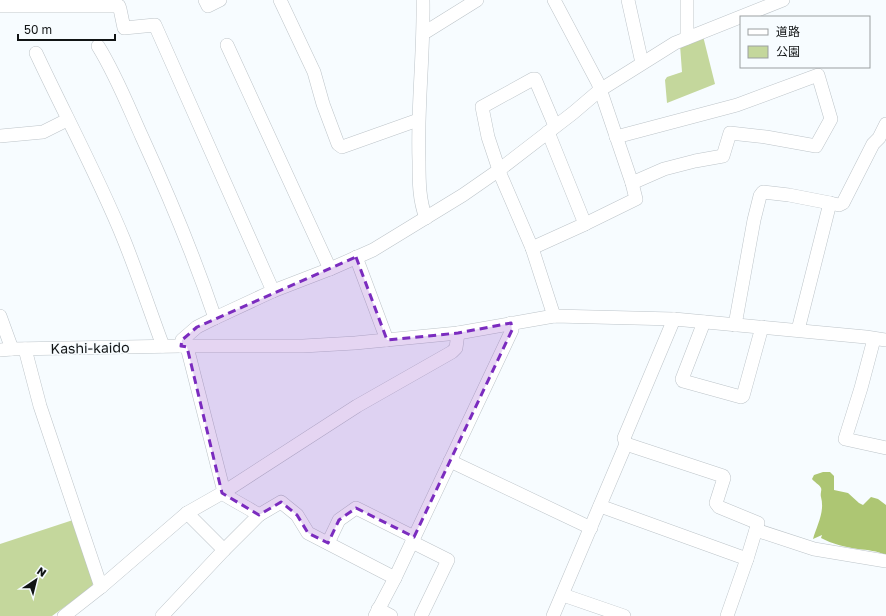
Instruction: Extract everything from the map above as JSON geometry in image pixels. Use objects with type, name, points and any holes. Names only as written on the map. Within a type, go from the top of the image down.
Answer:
[{"type":"street","points":[[205,0],[208,6],[220,0]]},
{"type":"street","points":[[280,0],[314,72],[323,104],[338,144],[342,147],[418,120]]},
{"type":"street","points":[[423,0],[424,33],[418,120],[420,203],[426,218]]},
{"type":"street","points":[[424,33],[477,0]]},
{"type":"street","points":[[532,248],[585,224],[636,198],[598,83],[554,0]]},
{"type":"street","points":[[628,0],[642,63]]},
{"type":"street","points":[[686,0],[687,38]]},
{"type":"street","points":[[743,16],[784,0]]},
{"type":"street","points":[[0,6],[94,3],[118,6],[124,28],[155,25],[273,291]]},
{"type":"street","points":[[259,516],[244,504],[236,503],[223,492],[182,340],[197,327],[215,318],[273,291],[330,269],[373,250],[426,218],[499,170],[573,113],[600,90],[642,63],[675,43],[740,17]]},
{"type":"street","points":[[227,45],[330,269]]},
{"type":"street","points":[[98,46],[110,65],[157,169],[196,261],[215,318]]},
{"type":"street","points":[[36,53],[67,120],[96,177],[124,241],[163,346]]},
{"type":"street","points":[[616,137],[737,105],[818,74],[831,119],[816,146],[766,137],[730,133],[723,156],[664,169],[632,183]]},
{"type":"street","points":[[554,316],[532,248],[499,170],[488,137],[482,107],[534,79],[536,80],[551,129],[585,224]]},
{"type":"street","points":[[0,136],[43,132],[67,120]]},
{"type":"street","points":[[735,324],[754,220],[760,196],[763,192],[790,195],[839,205],[843,203],[873,144],[879,138],[886,124]]},
{"type":"street","points":[[798,330],[830,203]]},
{"type":"street","points":[[356,257],[387,340]]},
{"type":"street","points":[[0,316],[6,349]]},
{"type":"street","name":"Kashi-kaido","points":[[6,349],[163,346],[303,346],[355,344],[458,333],[554,316],[674,319],[880,339]]},
{"type":"street","points":[[553,616],[626,444],[624,438],[674,319]]},
{"type":"street","points":[[704,322],[682,379],[683,381],[741,397],[743,396],[762,327]]},
{"type":"street","points":[[391,616],[376,613],[395,578],[512,330],[511,323]]},
{"type":"street","points":[[67,615],[188,513],[357,406],[452,352],[456,348],[458,333]]},
{"type":"street","points":[[880,339],[861,388],[845,439],[886,448]]},
{"type":"street","points":[[25,349],[40,406],[101,586]]},
{"type":"street","points":[[626,444],[723,476],[724,478],[716,503],[719,507],[758,523],[727,616]]},
{"type":"street","points":[[450,461],[591,528]]},
{"type":"street","points":[[162,616],[224,550],[259,516],[281,502],[297,515],[308,533],[395,578]]},
{"type":"street","points":[[600,506],[747,559]]},
{"type":"street","points":[[328,543],[339,520],[356,508],[448,560],[421,616]]},
{"type":"street","points":[[188,513],[224,550]]},
{"type":"street","points":[[756,530],[814,549],[886,561]]},
{"type":"street","points":[[563,595],[624,616]]},
{"type":"highlighted area","points":[[356,257],[387,340],[458,333],[511,323],[512,330],[414,537],[356,508],[339,520],[328,543],[308,533],[297,515],[281,502],[259,515],[222,493],[187,347],[181,346],[182,340],[197,327]]},
{"type":"green space","points":[[703,36],[715,84],[667,103],[665,80],[667,77],[682,72],[680,45]]},
{"type":"green space","points":[[823,472],[830,472],[834,476],[834,490],[848,493],[863,505],[871,497],[878,499],[886,505],[886,555],[834,544],[821,538],[822,535],[813,539],[820,518],[822,503],[821,488],[812,479],[814,475]]},
{"type":"green space","points":[[73,520],[94,580],[92,587],[52,616],[0,616],[0,544]]}]
